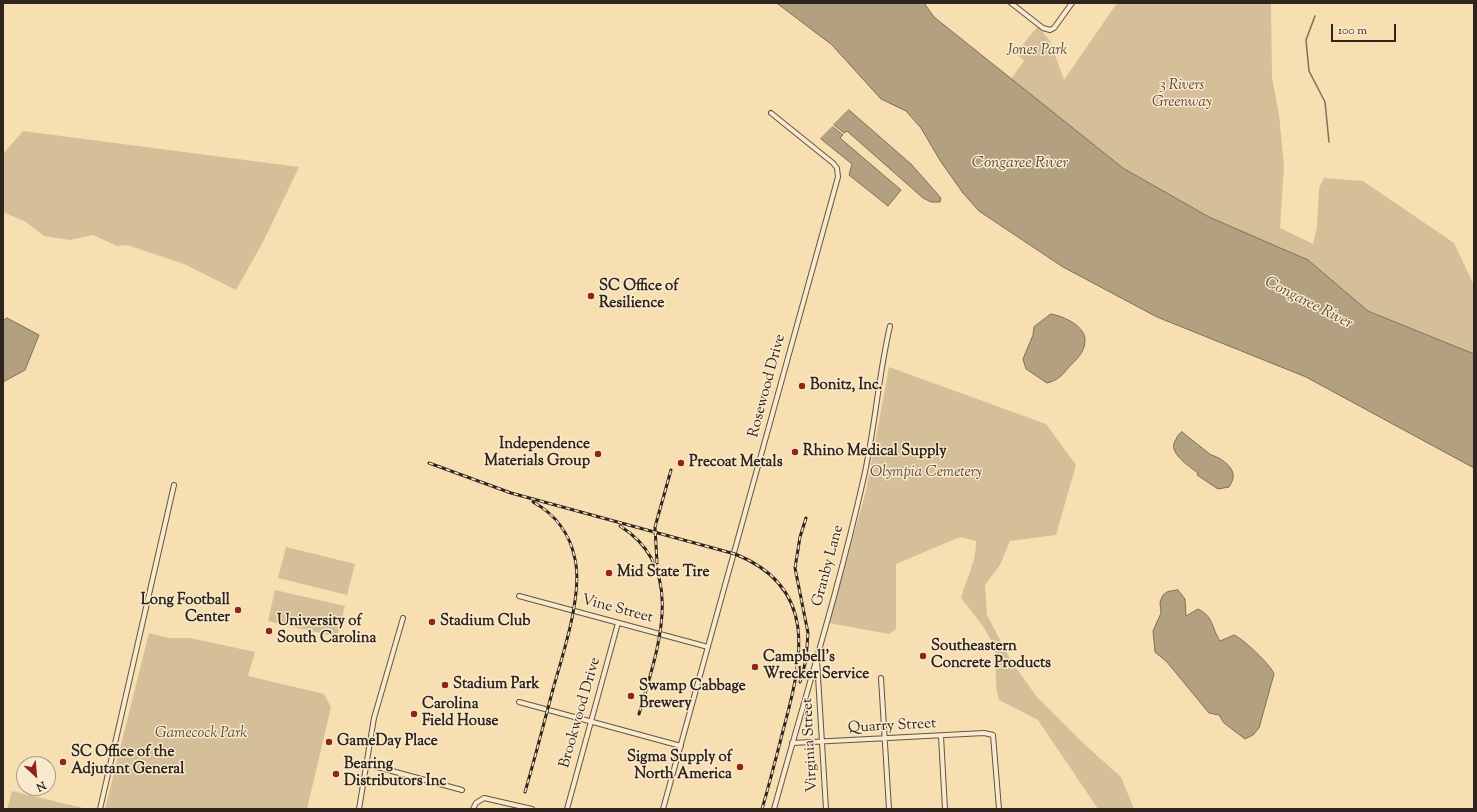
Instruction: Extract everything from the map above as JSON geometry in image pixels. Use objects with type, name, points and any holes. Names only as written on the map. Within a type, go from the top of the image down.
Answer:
[{"type":"street","points":[[1011,3],[1043,28],[1051,32],[1072,3]]},
{"type":"street","name":"Rosewood Drive","points":[[663,809],[838,177],[837,168],[833,163],[770,113]]},
{"type":"street","name":"Granby Lane","points":[[774,809],[817,657],[864,479],[881,364],[890,326]]},
{"type":"street","points":[[100,809],[174,485]]},
{"type":"street","name":"Vine Street","points":[[519,596],[708,647]]},
{"type":"street","points":[[359,809],[374,718],[403,618]]},
{"type":"street","name":"Brookwood Drive","points":[[567,809],[618,623]]},
{"type":"street","name":"Virginia Street","points":[[817,657],[820,677],[826,809]]},
{"type":"street","points":[[881,678],[889,809]]},
{"type":"street","points":[[519,702],[681,746]]},
{"type":"street","name":"Quarry Street","points":[[792,743],[984,733],[994,735],[999,809]]},
{"type":"street","points":[[941,736],[945,809]]},
{"type":"street","points":[[366,764],[462,790]]},
{"type":"street","points":[[473,809],[480,799],[489,798],[532,809]]},
{"type":"green space","name":"3 Rivers Greenway","points":[[1117,3],[1271,3],[1272,78],[1279,114],[1284,166],[1280,228],[1313,244],[1317,227],[1319,188],[1324,178],[1363,181],[1454,243],[1474,285],[1474,354],[1367,310],[1308,260],[1209,217],[1121,166],[1011,79],[1024,61],[1016,53],[1038,26],[1050,41],[1064,80]]},
{"type":"green space","points":[[23,131],[299,167],[263,242],[236,290],[184,264],[127,245],[117,246],[93,235],[70,240],[44,236],[26,222],[3,212],[3,154]]},
{"type":"green space","name":"Olympia Cemetery","points":[[889,367],[1046,424],[1076,465],[1056,535],[1010,541],[1000,565],[985,585],[987,615],[1011,661],[1037,697],[1083,743],[1121,777],[1134,809],[1098,809],[1038,720],[999,700],[993,645],[986,631],[961,598],[975,555],[976,541],[960,537],[896,564],[896,629],[889,634],[829,623],[866,491]]},
{"type":"green space","points":[[286,547],[355,564],[347,595],[278,578]]},
{"type":"green space","points":[[275,590],[345,606],[337,637],[268,621]]},
{"type":"green space","name":"Gamecock Park","points":[[149,633],[169,638],[190,638],[255,652],[248,676],[324,694],[331,707],[307,809],[105,809]]},
{"type":"green space","points":[[12,791],[16,792],[16,796],[33,796],[83,808],[83,809],[7,809]]},
{"type":"water","name":"Congaree River","points":[[777,3],[924,3],[934,17],[1123,168],[1209,217],[1308,260],[1368,311],[1474,354],[1474,468],[1306,377],[1157,317],[1063,267],[979,211],[963,193],[941,162],[921,128],[906,111],[881,99],[832,45]]},
{"type":"water","points":[[849,110],[911,164],[941,198],[940,202],[931,202],[923,198],[847,131],[844,133],[834,125]]},
{"type":"water","points":[[833,127],[843,135],[840,138],[901,190],[888,206],[849,175],[852,164],[821,139]]},
{"type":"water","points":[[1051,314],[1067,319],[1078,326],[1084,336],[1085,345],[1077,359],[1060,377],[1047,383],[1026,369],[1023,359],[1033,335],[1034,327]]},
{"type":"water","points":[[7,318],[39,335],[25,370],[3,382],[3,321]]},
{"type":"water","points":[[1182,432],[1211,455],[1219,458],[1229,466],[1232,470],[1233,478],[1229,487],[1218,489],[1197,475],[1198,473],[1180,459],[1174,450],[1174,446],[1179,434]]},
{"type":"water","points":[[1178,590],[1185,599],[1186,616],[1198,609],[1203,612],[1210,619],[1220,641],[1234,635],[1238,637],[1262,659],[1274,674],[1259,728],[1253,735],[1245,739],[1224,723],[1219,715],[1209,713],[1167,662],[1155,652],[1153,631],[1161,613],[1160,602],[1163,595],[1167,592]]},
{"type":"waterway","points":[[1315,16],[1306,40],[1309,71],[1325,102],[1329,142]]},
{"type":"railway","points":[[429,463],[511,493],[735,554],[762,568],[780,585],[792,605],[798,627],[799,650],[791,701],[762,809]]},
{"type":"railway","points":[[657,563],[655,527],[671,470]]},
{"type":"railway","points":[[525,792],[571,624],[577,573],[573,550],[565,533],[548,512],[533,502]]},
{"type":"railway","points":[[800,682],[806,660],[808,633],[795,568],[800,537],[806,518]]},
{"type":"railway","points":[[620,526],[641,544],[655,565],[661,588],[662,612],[659,638],[639,714]]},
{"type":"place","name":"SC Office of Resilience","points":[[591,296]]},
{"type":"place","name":"Bonitz, Inc.","points":[[802,386]]},
{"type":"place","name":"Rhino Medical Supply","points":[[795,452]]},
{"type":"place","name":"Independence Materials Group","points":[[598,454]]},
{"type":"place","name":"Precoat Metals","points":[[681,463]]},
{"type":"place","name":"Mid State Tire","points":[[609,573]]},
{"type":"place","name":"Long Football Center","points":[[238,610]]},
{"type":"place","name":"Stadium Club","points":[[432,622]]},
{"type":"place","name":"University of South Carolina","points":[[269,631]]},
{"type":"place","name":"Southeastern Concrete Products","points":[[923,656]]},
{"type":"place","name":"Campbell's Wrecker Service","points":[[755,667]]},
{"type":"place","name":"Stadium Park","points":[[445,685]]},
{"type":"place","name":"Swamp Cabbage Brewery","points":[[631,696]]},
{"type":"place","name":"Carolina Field House","points":[[414,714]]},
{"type":"place","name":"GameDay Place","points":[[329,742]]},
{"type":"place","name":"SC Office of the Adjutant General","points":[[63,762]]},
{"type":"place","name":"Sigma Supply of North America","points":[[740,767]]},
{"type":"place","name":"Bearing Distributors Inc","points":[[336,774]]},
{"type":"park label","name":"Jones Park","points":[[1037,51]]}]
